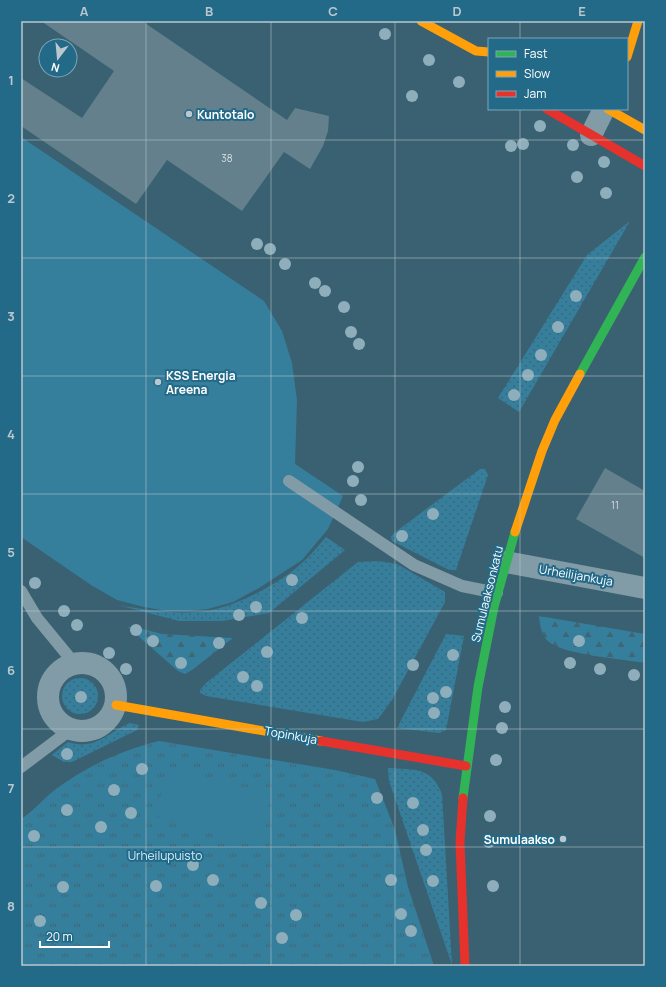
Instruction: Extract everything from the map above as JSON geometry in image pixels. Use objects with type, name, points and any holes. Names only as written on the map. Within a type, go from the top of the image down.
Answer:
[{"type":"street","points":[[421,21],[476,51],[488,52]]},
{"type":"street","points":[[628,54],[638,21]]},
{"type":"street","points":[[476,51],[485,64]]},
{"type":"street","points":[[549,110],[645,166]]},
{"type":"street","points":[[591,135],[605,110]]},
{"type":"street","points":[[608,110],[645,130]]},
{"type":"street","name":"Sumulaaksonkatu","points":[[465,966],[460,842],[466,766],[478,687],[497,593],[529,485],[555,420],[645,257]]},
{"type":"street","name":"Urheilijankuja","points":[[506,562],[645,588]]},
{"type":"street","points":[[86,662],[102,668],[110,677],[116,693],[116,705],[108,720],[99,728],[82,732],[70,730],[57,721],[50,711],[47,701],[48,689],[52,679],[60,669],[74,663],[86,662]]},
{"type":"street","name":"Topinkuja","points":[[116,705],[466,766]]},
{"type":"lane","points":[[289,481],[414,566],[462,586],[497,593]]},
{"type":"lane","points":[[21,591],[37,618],[74,663]]},
{"type":"lane","points":[[21,768],[70,730]]},
{"type":"green space","name":"KSS Energia Areena","points":[[21,137],[264,301],[282,331],[292,363],[297,400],[295,464],[343,496],[328,529],[302,560],[259,588],[233,602],[208,609],[166,611],[117,600],[91,585],[21,537]]},
{"type":"green space","points":[[630,221],[519,412],[498,398],[587,255]]},
{"type":"green space","points":[[480,469],[485,469],[488,475],[456,570],[449,570],[392,541],[391,537],[394,533]]},
{"type":"green space","points":[[326,537],[345,550],[269,613],[222,621],[179,621],[118,605],[173,612],[195,612],[218,609],[256,594],[292,572],[308,558]]},
{"type":"green space","points":[[378,561],[397,564],[445,592],[445,602],[392,700],[378,719],[363,722],[206,696],[200,693],[200,690],[206,683],[358,562]]},
{"type":"green space","points":[[539,616],[645,634],[645,663],[595,656],[557,646],[549,642],[544,637],[541,630]]},
{"type":"green space","points":[[128,627],[134,627],[162,634],[233,638],[185,674],[178,671]]},
{"type":"green space","points":[[446,634],[464,636],[446,730],[439,733],[397,728]]},
{"type":"green space","points":[[84,678],[93,683],[97,689],[97,703],[93,709],[84,714],[76,714],[67,709],[63,703],[62,692],[67,683],[73,679]]},
{"type":"green space","points":[[130,723],[139,725],[137,730],[72,762],[64,762],[52,755],[68,742],[77,744],[93,743]]},
{"type":"green space","name":"Urheilupuisto","points":[[159,741],[335,770],[375,779],[395,830],[408,887],[434,966],[21,966],[21,819],[56,789],[92,766],[118,754]]},
{"type":"green space","points":[[169,767],[271,797],[257,846],[155,815]]},
{"type":"green space","points":[[388,768],[421,771],[433,778],[442,794],[452,965],[389,781]]},
{"type":"building","name":"Kuntotalo","points":[[41,21],[142,21],[287,120],[295,108],[329,116],[328,131],[323,146],[310,169],[284,152],[242,211],[167,160],[136,204],[21,126],[21,78],[82,118],[114,71],[78,46],[78,38],[66,38]]},
{"type":"building","points":[[605,468],[645,491],[645,558],[576,519]]},
{"type":"traffic: fast","points":[[580,374],[645,257]]},
{"type":"traffic: fast","points":[[463,798],[478,687],[494,607],[515,532]]},
{"type":"traffic: slow","points":[[421,21],[476,51],[488,52]]},
{"type":"traffic: slow","points":[[628,54],[638,21]]},
{"type":"traffic: slow","points":[[610,110],[645,130]]},
{"type":"traffic: slow","points":[[515,532],[542,451],[555,420],[580,374]]},
{"type":"traffic: slow","points":[[116,705],[321,741]]},
{"type":"traffic: jam","points":[[549,110],[645,166]]},
{"type":"traffic: jam","points":[[321,741],[466,766]]},
{"type":"traffic: jam","points":[[463,798],[460,842],[465,966]]},
{"type":"place","name":"Kuntotalo","points":[[189,114]]},
{"type":"place","name":"KSS Energia Areena","points":[[158,382]]},
{"type":"place","name":"Sumulaakso","points":[[563,839]]}]
